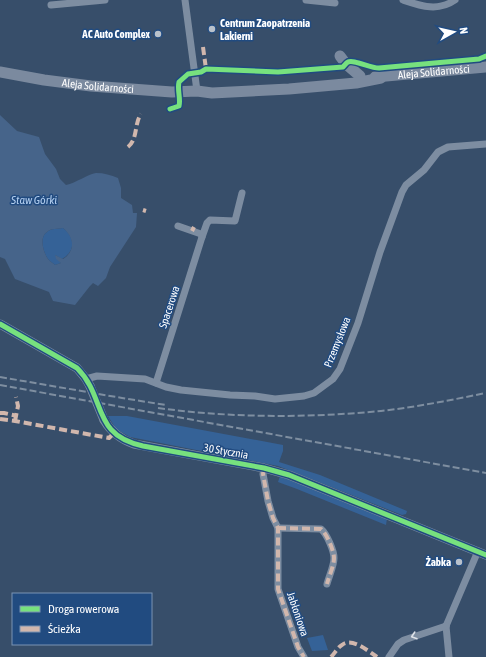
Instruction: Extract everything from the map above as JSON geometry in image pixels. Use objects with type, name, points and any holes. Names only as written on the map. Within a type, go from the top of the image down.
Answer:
[{"type":"main road","points":[[340,56],[346,64],[360,76]]},
{"type":"main road","name":"Aleja Solidarności","points":[[197,91],[212,94],[235,93],[363,83],[381,78],[486,67]]},
{"type":"main road","name":"Aleja Solidarności","points":[[0,72],[44,80],[91,86],[172,92],[360,76],[381,78]]},
{"type":"street","points":[[51,5],[64,2],[105,0]]},
{"type":"street","points":[[185,0],[197,91]]},
{"type":"street","points":[[306,0],[335,3]]},
{"type":"street","points":[[403,0],[427,8],[441,7],[454,0]]},
{"type":"street","name":"Przemysłowa","points":[[88,382],[97,376],[145,379],[166,387],[181,390],[274,399],[304,396],[314,393],[333,379],[340,369],[358,323],[380,252],[406,185],[424,170],[438,152],[448,147],[486,144]]},
{"type":"street","name":"Spacerowa","points":[[156,383],[207,223],[210,220],[235,221],[242,193]]},
{"type":"street","points":[[178,226],[201,234],[202,237]]},
{"type":"street","name":"30 Stycznia","points":[[0,324],[76,368],[88,382],[104,420],[114,433],[124,440],[134,444],[264,468],[301,479],[482,553]]},
{"type":"street","name":"Jabłoniowa","points":[[264,468],[263,474],[268,501],[273,518],[278,528],[278,589],[298,647],[304,657]]},
{"type":"street","points":[[278,528],[320,529],[324,532],[334,558],[327,584]]},
{"type":"street","points":[[449,657],[446,626],[482,553]]},
{"type":"street","points":[[389,657],[398,644],[404,640],[446,626]]},
{"type":"shaded area","points":[[63,228],[72,240],[72,248],[67,256],[62,259],[55,255],[61,263],[55,265],[49,260],[45,253],[42,241],[45,234],[50,230]]},
{"type":"shaded area","points":[[108,416],[127,416],[283,445],[283,451],[279,462],[320,475],[407,511],[406,514],[402,515],[278,466],[130,437],[116,429]]},
{"type":"shaded area","points":[[280,476],[387,518],[386,525],[278,482]]},
{"type":"shaded area","points":[[323,635],[328,650],[312,651],[307,638]]},
{"type":"water","name":"Staw Górki","points":[[0,115],[17,131],[39,137],[45,154],[56,169],[60,179],[66,185],[96,173],[118,178],[121,188],[121,198],[132,205],[133,213],[137,213],[136,227],[110,267],[106,278],[98,286],[93,283],[75,305],[53,301],[49,292],[15,279],[5,259],[0,257]],"holes":[[[63,228],[71,240],[72,248],[63,259],[55,255],[56,259],[61,263],[55,265],[49,260],[45,253],[42,241],[43,237],[47,232],[53,229]]]},
{"type":"railway","points":[[0,377],[166,405]]},
{"type":"railway","points":[[0,385],[486,473]]},
{"type":"railway","points":[[158,408],[214,414],[270,416],[325,415],[381,411],[486,393]]},
{"type":"marked path","points":[[203,47],[206,69]]},
{"type":"marked path","points":[[128,147],[135,136],[137,122],[141,114]]},
{"type":"marked path","points":[[192,231],[194,227]]},
{"type":"marked path","points":[[15,421],[18,406],[16,397]]},
{"type":"marked path","points":[[0,413],[17,416]]},
{"type":"marked path","points":[[0,419],[109,438],[114,433]]},
{"type":"marked path","points":[[264,468],[263,474],[268,501],[273,518],[278,528],[278,589],[298,647],[304,657]]},
{"type":"marked path","points":[[278,528],[321,529],[323,531],[330,543],[334,558],[327,584]]},
{"type":"marked path","points":[[331,657],[341,646],[346,643],[355,644],[365,648],[377,657]]},
{"type":"cycle path","points":[[170,109],[179,106],[179,82],[188,74],[201,72],[206,69],[278,72],[343,67],[350,61],[379,68],[479,59],[486,56]]},
{"type":"cycle path","points":[[0,324],[77,368],[93,391],[107,424],[115,433],[126,441],[143,446],[264,468],[289,475],[486,555]]},
{"type":"place","name":"Centrum Zaopatrzenia Lakierni","points":[[212,29]]},
{"type":"place","name":"AC Auto Complex","points":[[158,34]]},
{"type":"place","name":"Żabka","points":[[459,562]]}]
